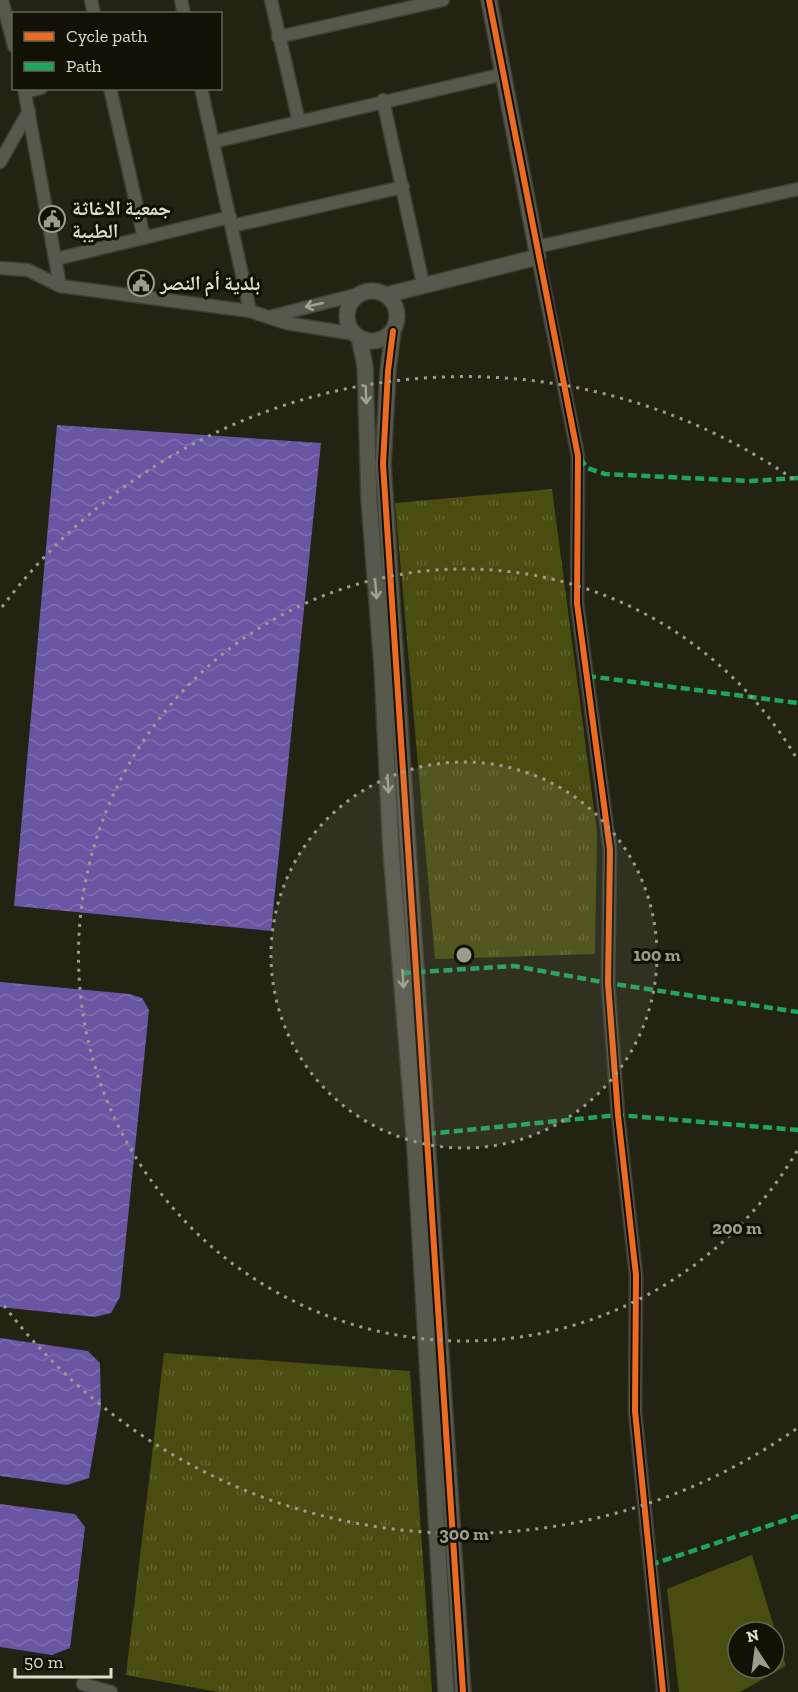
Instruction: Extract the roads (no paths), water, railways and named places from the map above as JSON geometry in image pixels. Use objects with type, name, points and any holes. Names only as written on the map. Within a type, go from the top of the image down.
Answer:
[{"type":"street","points":[[2,0],[12,38]]},
{"type":"street","points":[[271,0],[299,122]]},
{"type":"street","points":[[278,37],[443,0]]},
{"type":"street","points":[[489,0],[578,456],[577,603],[610,850],[608,983],[618,1115],[636,1275],[635,1411],[663,1692]]},
{"type":"street","points":[[213,142],[383,100],[504,74]]},
{"type":"street","points":[[25,90],[60,286]]},
{"type":"street","points":[[110,90],[144,238]]},
{"type":"street","points":[[201,90],[250,311]]},
{"type":"street","points":[[383,100],[423,284]]},
{"type":"street","points":[[0,162],[29,111]]},
{"type":"street","points":[[56,259],[144,238],[403,187]]},
{"type":"street","points":[[386,295],[537,252],[798,189]]},
{"type":"street","points":[[0,268],[28,270],[60,286],[250,311],[286,323],[357,336],[371,341],[379,340],[393,331]]},
{"type":"street","points":[[269,317],[373,290],[392,300],[398,315],[393,331],[388,371],[383,464],[463,1692]]},
{"type":"street","points":[[359,294],[349,305],[347,321],[357,336],[365,366],[369,500],[382,667],[391,851],[414,1133],[446,1692]]},
{"type":"street","points":[[83,1684],[111,1692]]},
{"type":"water","points":[[57,425],[321,443],[271,931],[14,906]]},
{"type":"water","points":[[0,982],[130,994],[142,998],[149,1010],[120,1297],[111,1313],[95,1317],[0,1307]]},
{"type":"water","points":[[0,1338],[88,1351],[100,1363],[101,1407],[89,1478],[67,1485],[0,1476]]},
{"type":"water","points":[[0,1504],[75,1514],[85,1527],[70,1648],[52,1655],[0,1647]]},
{"type":"place","name":"جمعية الاغاثة الطيبة","points":[[52,219]]},
{"type":"place","name":"بلدية أم النصر","points":[[141,283]]}]
